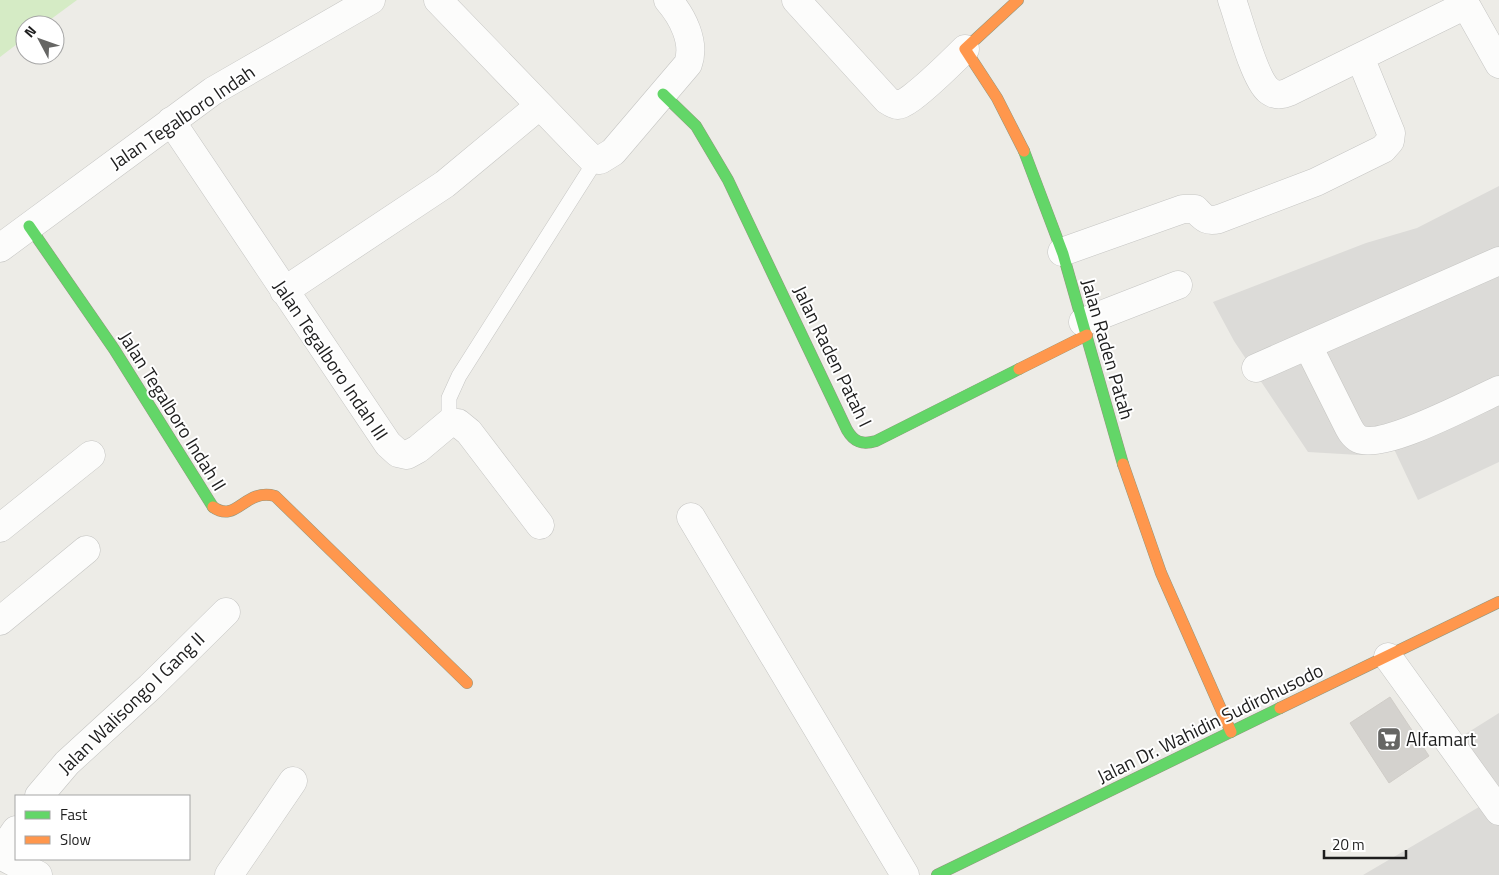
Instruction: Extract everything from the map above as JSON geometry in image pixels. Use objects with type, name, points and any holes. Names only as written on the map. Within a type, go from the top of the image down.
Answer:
[{"type":"main road","points":[[965,49],[1018,0]]},
{"type":"main road","name":"Jalan Raden Patah","points":[[965,49],[986,77],[1021,141],[1039,181],[1085,328],[1125,472],[1155,562],[1231,732]]},
{"type":"main road","name":"Jalan Raden Patah I","points":[[663,94],[696,126],[728,180],[847,430],[857,442],[865,444],[876,440],[1085,328]]},
{"type":"main road","name":"Jalan Tegalboro Indah II","points":[[29,226],[119,357],[213,508],[221,513],[226,513],[235,510],[257,493],[266,492],[275,496],[467,683]]},
{"type":"main road","name":"Jalan Dr. Wahidin Sudirohusodo","points":[[937,875],[1499,602]]},
{"type":"street","name":"Jalan Tegalboro Indah","points":[[0,248],[213,91],[372,0]]},
{"type":"street","points":[[438,0],[580,148],[596,160],[603,159],[613,152],[684,69],[690,58],[685,27],[670,1]]},
{"type":"street","points":[[796,0],[887,100],[895,104],[904,104],[965,49]]},
{"type":"street","points":[[1232,0],[1261,82],[1272,93],[1283,94],[1290,92],[1464,2],[1499,64]]},
{"type":"street","points":[[1062,252],[1183,209],[1195,209],[1205,220],[1220,219],[1316,182],[1386,147],[1390,141],[1391,133],[1360,57]]},
{"type":"street","points":[[284,291],[446,184],[539,106]]},
{"type":"street","name":"Jalan Tegalboro Indah III","points":[[171,121],[393,450],[402,454],[413,453],[449,422]]},
{"type":"street","points":[[1256,368],[1499,261]]},
{"type":"street","points":[[1085,328],[1178,284]]},
{"type":"street","points":[[1308,346],[1353,434],[1365,440],[1389,439],[1499,390]]},
{"type":"street","points":[[449,422],[464,427],[540,525]]},
{"type":"street","points":[[0,528],[91,456]]},
{"type":"street","points":[[691,518],[904,875]]},
{"type":"street","points":[[1,618],[86,550]]},
{"type":"street","name":"Jalan Walisongo I Gang II","points":[[40,795],[54,776],[226,612]]},
{"type":"street","points":[[1388,657],[1499,811]]},
{"type":"street","points":[[229,875],[294,781]]},
{"type":"street","points":[[15,832],[0,854],[38,875]]},
{"type":"lane","points":[[449,422],[449,398],[459,376],[596,160]]},
{"type":"shaded area","points":[[1499,186],[1499,462],[1418,500],[1394,449],[1378,454],[1359,455],[1308,452],[1234,341],[1213,302],[1366,243],[1417,228]]},
{"type":"shaded area","points":[[1499,713],[1499,875],[1363,875],[1479,807],[1440,750]]},
{"type":"green space","points":[[0,0],[77,0],[57,15],[15,15],[15,46],[0,57]]},
{"type":"building","name":"Alfamart","points":[[1390,697],[1429,756],[1389,783],[1350,723]]},
{"type":"traffic: fast","points":[[663,94],[696,126],[728,180],[847,430],[856,440],[867,443],[876,441],[1019,369]]},
{"type":"traffic: fast","points":[[1024,151],[1063,254],[1123,464]]},
{"type":"traffic: fast","points":[[29,226],[114,349],[213,507]]},
{"type":"traffic: fast","points":[[937,875],[1280,708]]},
{"type":"traffic: slow","points":[[1018,0],[965,49],[997,98],[1024,151]]},
{"type":"traffic: slow","points":[[1019,369],[1087,335]]},
{"type":"traffic: slow","points":[[1123,464],[1161,573],[1231,732]]},
{"type":"traffic: slow","points":[[213,507],[221,511],[228,511],[256,497],[264,495],[275,496],[467,683]]},
{"type":"traffic: slow","points":[[1280,708],[1499,602]]},
{"type":"place","name":"Alfamart","points":[[1389,739]]}]
